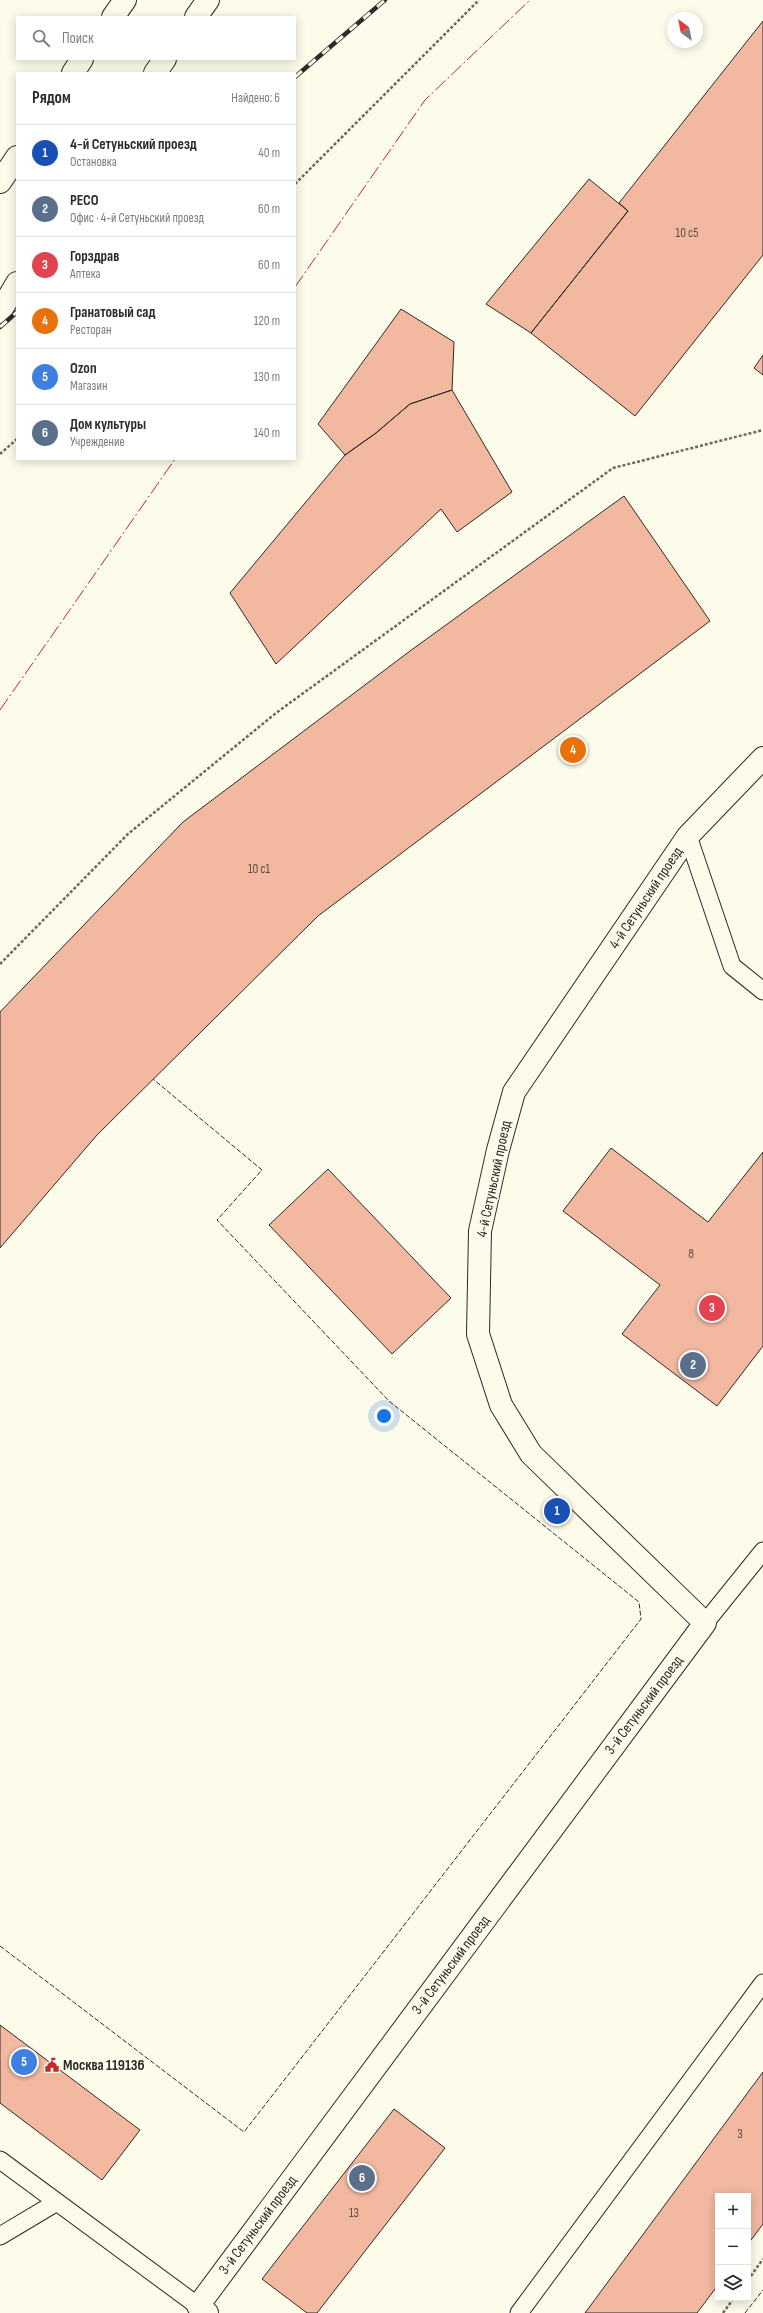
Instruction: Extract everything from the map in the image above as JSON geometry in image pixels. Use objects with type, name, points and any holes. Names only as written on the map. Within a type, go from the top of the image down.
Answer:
[{"type":"street","points":[[114,16],[125,0]]},
{"type":"street","points":[[197,16],[208,0]]},
{"type":"street","points":[[74,72],[81,60]]},
{"type":"street","points":[[156,72],[164,60]]},
{"type":"street","points":[[0,182],[16,158]]},
{"type":"street","points":[[0,312],[16,285]]},
{"type":"street","name":"4-й Сетуньский проезд","points":[[705,1623],[532,1454],[501,1406],[478,1334],[480,1231],[498,1150],[514,1092],[688,836],[763,758]]},
{"type":"street","name":"3-й Сетуньский проезд","points":[[202,2310],[705,1623]]},
{"type":"lane","points":[[688,836],[732,966],[763,991]]},
{"type":"lane","points":[[705,1623],[763,1551]]},
{"type":"lane","points":[[519,2313],[763,1983]]},
{"type":"lane","points":[[0,2160],[202,2310]]},
{"type":"lane","points":[[0,2236],[57,2202]]},
{"type":"path","points":[[296,183],[479,0]]},
{"type":"path","points":[[0,964],[128,834],[276,713],[613,468],[763,430]]},
{"type":"path","points":[[0,454],[16,440]]},
{"type":"path","points":[[751,2276],[763,2259]]},
{"type":"path","points":[[723,2313],[732,2301]]},
{"type":"building","points":[[763,21],[763,255],[635,416],[531,333],[628,211],[619,203]]},
{"type":"building","points":[[589,179],[628,211],[531,333],[486,304]]},
{"type":"building","points":[[401,309],[454,342],[452,390],[410,404],[376,433],[345,455],[318,424]]},
{"type":"building","points":[[763,355],[763,375],[754,368]]},
{"type":"building","points":[[452,390],[512,492],[457,532],[441,509],[276,664],[230,593],[345,455],[376,433],[410,404]]},
{"type":"building","points":[[624,496],[710,621],[318,916],[97,1135],[0,1248],[0,1012],[183,822],[410,651]]},
{"type":"building","points":[[611,1148],[708,1222],[763,1152],[763,1346],[717,1406],[622,1334],[660,1285],[563,1211]]},
{"type":"building","points":[[328,1169],[451,1298],[392,1354],[269,1225]]},
{"type":"building","points":[[0,2025],[140,2130],[102,2180],[0,2103]]},
{"type":"building","points":[[763,2072],[763,2224],[751,2240],[751,2193],[715,2193],[715,2289],[697,2313],[585,2313]]},
{"type":"building","points":[[394,2109],[445,2148],[317,2313],[307,2313],[262,2279]]},
{"type":"railway","points":[[296,76],[385,0]]},
{"type":"railway","points":[[0,327],[16,313]]},
{"type":"fence","points":[[0,1946],[244,2132],[641,1619],[639,1602],[389,1401],[217,1220],[262,1170],[153,1079]]},
{"type":"fence","points":[[745,2313],[763,2290]]},
{"type":"power","points":[[296,286],[425,100],[530,0]]},
{"type":"power","points":[[0,710],[174,460]]},
{"type":"place","name":"Гранатовый сад","points":[[573,750]]},
{"type":"place","name":"Горздрав","points":[[712,1308]]},
{"type":"place","name":"РЕСО","points":[[693,1365]]},
{"type":"place","name":"4-й Сетуньский проезд","points":[[557,1511]]},
{"type":"place","name":"Ozon","points":[[24,2062]]},
{"type":"place","name":"Москва 119136","points":[[52,2065]]},
{"type":"place","name":"Дом культуры","points":[[362,2178]]}]
